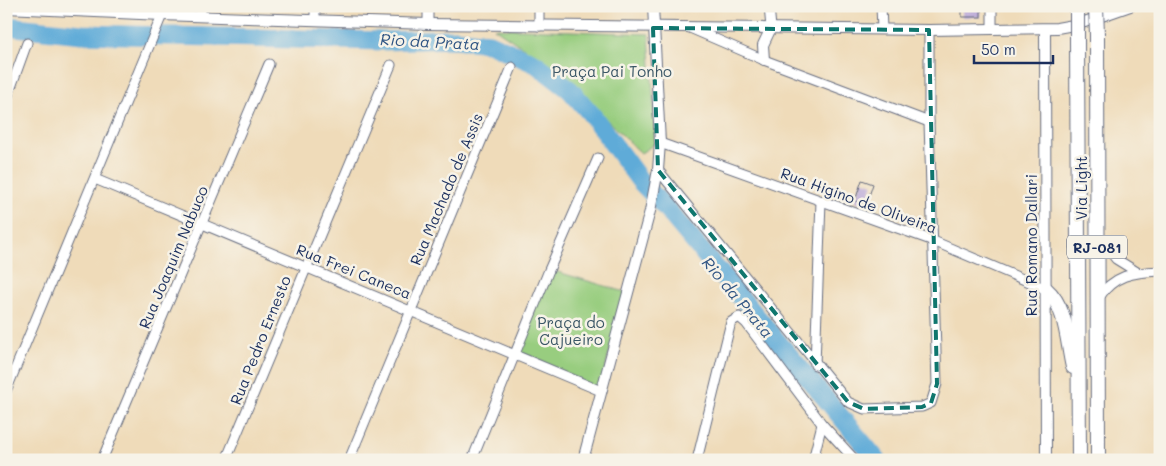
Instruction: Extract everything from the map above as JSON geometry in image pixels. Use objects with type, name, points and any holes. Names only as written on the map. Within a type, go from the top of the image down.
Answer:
[{"type":"main road","name":"Via Light","points":[[1077,6],[1079,460]]},
{"type":"main road","name":"Via Light","points":[[1096,6],[1098,460]]},
{"type":"main road","points":[[1046,289],[1056,302],[1062,316],[1079,398]]},
{"type":"street","points":[[315,6],[315,19]]},
{"type":"street","points":[[428,6],[428,24]]},
{"type":"street","points":[[539,6],[540,26]]},
{"type":"street","points":[[583,460],[656,184],[660,143],[653,6]]},
{"type":"street","points":[[764,60],[763,45],[771,28],[770,6]]},
{"type":"street","points":[[882,6],[882,29]]},
{"type":"street","points":[[992,6],[992,29]]},
{"type":"street","points":[[6,8],[85,8],[162,15],[201,11],[428,24],[929,30],[1045,29],[1079,24],[1130,6]]},
{"type":"street","points":[[6,391],[150,48],[162,15]]},
{"type":"street","points":[[690,28],[764,60],[929,122]]},
{"type":"street","name":"Rua Romano Dallari","points":[[1045,29],[1046,460]]},
{"type":"street","points":[[658,170],[840,394],[855,407],[864,409],[922,407],[931,403],[937,384],[929,122],[929,30]]},
{"type":"street","points":[[6,101],[27,43]]},
{"type":"street","name":"Rua Joaquim Nabuco","points":[[102,460],[269,64]]},
{"type":"street","name":"Rua Pedro Ernesto","points":[[226,460],[391,65]]},
{"type":"street","name":"Rua Machado de Assis","points":[[349,460],[512,67]]},
{"type":"street","name":"Rua Higino de Oliveira","points":[[660,143],[932,240],[1046,289]]},
{"type":"street","points":[[472,460],[514,355],[598,158]]},
{"type":"street","name":"Rua Frei Caneca","points":[[95,179],[411,309],[601,391]]},
{"type":"street","points":[[816,364],[821,201]]},
{"type":"street","points":[[1097,234],[1116,259],[1137,272]]},
{"type":"street","points":[[1097,302],[1111,283],[1137,272],[1160,272]]},
{"type":"street","points":[[697,460],[731,322],[739,317],[746,323],[822,424],[854,460]]},
{"type":"street","points":[[813,460],[822,424]]},
{"type":"highlighted area","points":[[653,28],[929,30],[937,384],[931,403],[922,407],[864,409],[848,402],[658,170]]},
{"type":"green space","name":"Praça Pai Tonho","points":[[494,28],[649,34],[656,143],[641,153],[550,66]]},
{"type":"green space","name":"Praça do Cajueiro","points":[[551,270],[625,292],[600,389],[515,354]]},
{"type":"building","points":[[962,6],[981,6],[981,17],[962,17]]},
{"type":"building","points":[[862,180],[873,184],[866,205],[855,201]]},
{"type":"waterway","name":"Rio da Prata","points":[[6,26],[82,34],[383,41],[455,39],[489,43],[536,64],[570,90],[591,114],[641,182],[664,206],[877,460]]}]
